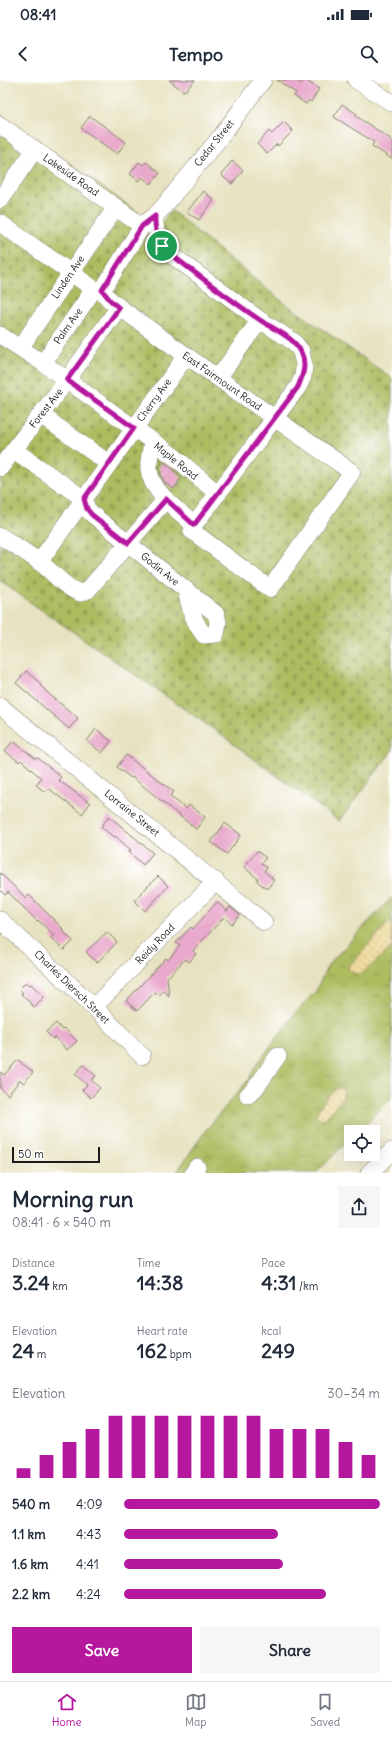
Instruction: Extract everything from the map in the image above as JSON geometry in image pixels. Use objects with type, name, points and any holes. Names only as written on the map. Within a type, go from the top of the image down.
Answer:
[{"type":"street","name":"Cedar Street","points":[[98,290],[154,216],[222,135],[263,80]]},
{"type":"street","points":[[356,80],[392,103]]},
{"type":"street","name":"Lakeside Road","points":[[0,125],[116,207],[154,216]]},
{"type":"street","points":[[0,200],[34,149]]},
{"type":"street","name":"Linden Ave","points":[[20,348],[116,207]]},
{"type":"street","points":[[152,441],[149,471],[152,480],[166,499],[193,528],[298,387],[304,372],[304,359],[301,351],[294,342],[260,320],[173,256],[162,246],[154,226],[154,216]]},
{"type":"street","name":"East Fairmount Road","points":[[0,223],[98,290],[119,308],[352,472],[270,589],[193,528]]},
{"type":"street","name":"Palm Ave","points":[[43,363],[98,290]]},
{"type":"street","name":"Forest Ave","points":[[0,468],[41,415],[119,308]]},
{"type":"street","points":[[218,378],[260,320]]},
{"type":"street","name":"Maple Road","points":[[0,335],[43,363],[184,464],[195,476],[218,494]]},
{"type":"street","name":"Cherry Ave","points":[[39,562],[108,463],[186,356]]},
{"type":"street","points":[[41,415],[108,463]]},
{"type":"street","points":[[14,450],[84,499]]},
{"type":"street","name":"Godin Ave","points":[[84,499],[87,509],[92,515],[186,590]]},
{"type":"street","points":[[0,536],[39,562],[60,580],[80,593],[88,590],[166,499]]},
{"type":"street","name":"Lorraine Street","points":[[0,706],[216,881],[264,922]]},
{"type":"street","name":"Reidy Road","points":[[94,1007],[216,881]]},
{"type":"street","name":"Charles Diersch Street","points":[[0,920],[94,1007],[142,1056]]},
{"type":"street","points":[[248,1095],[257,1088],[278,1056]]},
{"type":"street","points":[[368,1173],[392,1151]]},
{"type":"green space","points":[[0,114],[158,227],[172,211],[280,300],[392,378],[392,751],[339,821],[216,731],[0,581]]},
{"type":"green space","points":[[392,897],[392,1097],[364,1125],[344,1125],[344,1145],[316,1173],[176,1173],[206,1130],[249,1079],[255,1067],[295,1013],[316,991],[328,965]]},
{"type":"sand","points":[[392,919],[392,947],[363,973],[353,973],[348,967]]},
{"type":"sand","points":[[339,1087],[344,1092],[343,1097],[325,1119],[321,1120],[316,1116],[316,1114],[329,1095]]},
{"type":"building","points":[[169,80],[195,80],[185,91],[183,91]]},
{"type":"building","points":[[277,80],[295,80],[301,84],[305,80],[319,89],[311,102],[309,100],[306,104],[294,96],[296,93]]},
{"type":"building","points":[[342,104],[357,114],[356,116],[392,140],[392,159],[372,146],[374,142],[334,117]]},
{"type":"building","points":[[90,116],[126,142],[117,154],[81,128]]},
{"type":"building","points":[[284,122],[293,131],[278,146],[277,144],[267,154],[257,144],[269,131],[272,134]]},
{"type":"building","points":[[232,161],[243,170],[232,184],[221,175]]},
{"type":"building","points":[[139,162],[143,165],[146,162],[160,173],[151,184],[142,177],[139,181],[130,174]]},
{"type":"building","points":[[203,191],[214,200],[199,220],[187,212]]},
{"type":"building","points":[[163,461],[182,477],[174,489],[165,483],[161,475],[159,467]]},
{"type":"building","points":[[26,671],[41,684],[40,685],[50,695],[78,718],[69,729],[16,683]]},
{"type":"building","points":[[96,729],[111,741],[102,753],[87,741]]},
{"type":"building","points":[[13,741],[36,759],[38,758],[61,777],[58,780],[90,803],[82,814],[48,788],[45,792],[36,785],[41,778],[21,760],[19,762],[5,751]]},
{"type":"building","points":[[126,755],[174,792],[170,796],[186,809],[189,805],[205,817],[196,829],[132,777],[131,778],[117,767]]},
{"type":"building","points":[[109,816],[153,853],[143,865],[129,852],[131,850],[115,836],[114,837],[101,827]]},
{"type":"building","points":[[225,823],[241,835],[227,854],[211,842]]},
{"type":"building","points":[[257,851],[266,858],[261,863],[267,868],[264,871],[274,880],[267,889],[244,867]]},
{"type":"building","points":[[0,873],[26,898],[29,895],[73,941],[64,950],[51,938],[54,935],[38,920],[37,921],[8,892],[5,895],[0,890]]},
{"type":"building","points":[[158,876],[168,886],[145,911],[134,900]]},
{"type":"building","points":[[217,902],[227,911],[230,907],[240,915],[232,924],[224,917],[193,951],[196,954],[189,962],[185,959],[167,978],[169,996],[163,990],[159,996],[155,992],[137,1011],[126,1001],[166,958],[168,960],[180,946],[176,943],[191,927],[193,929]]},
{"type":"building","points":[[107,932],[117,942],[97,963],[86,952]]},
{"type":"building","points":[[26,982],[30,985],[31,984],[44,997],[34,1007],[21,994],[23,993],[19,989]]},
{"type":"building","points":[[56,1023],[62,1030],[64,1028],[77,1041],[67,1050],[55,1037],[53,1039],[46,1032]]},
{"type":"building","points":[[18,1060],[33,1072],[24,1083],[20,1080],[8,1095],[0,1088],[0,1072],[4,1075]]},
{"type":"building","points":[[83,1065],[96,1076],[91,1080],[100,1088],[91,1098],[82,1090],[87,1085],[75,1074]]},
{"type":"route","points":[[155,216],[154,226],[162,246],[173,256],[260,320],[294,342],[301,351],[304,359],[304,372],[298,387],[194,525],[166,499],[128,543],[92,515],[87,509],[84,499],[134,428],[67,380],[119,308],[102,290],[142,226],[155,216]]}]
